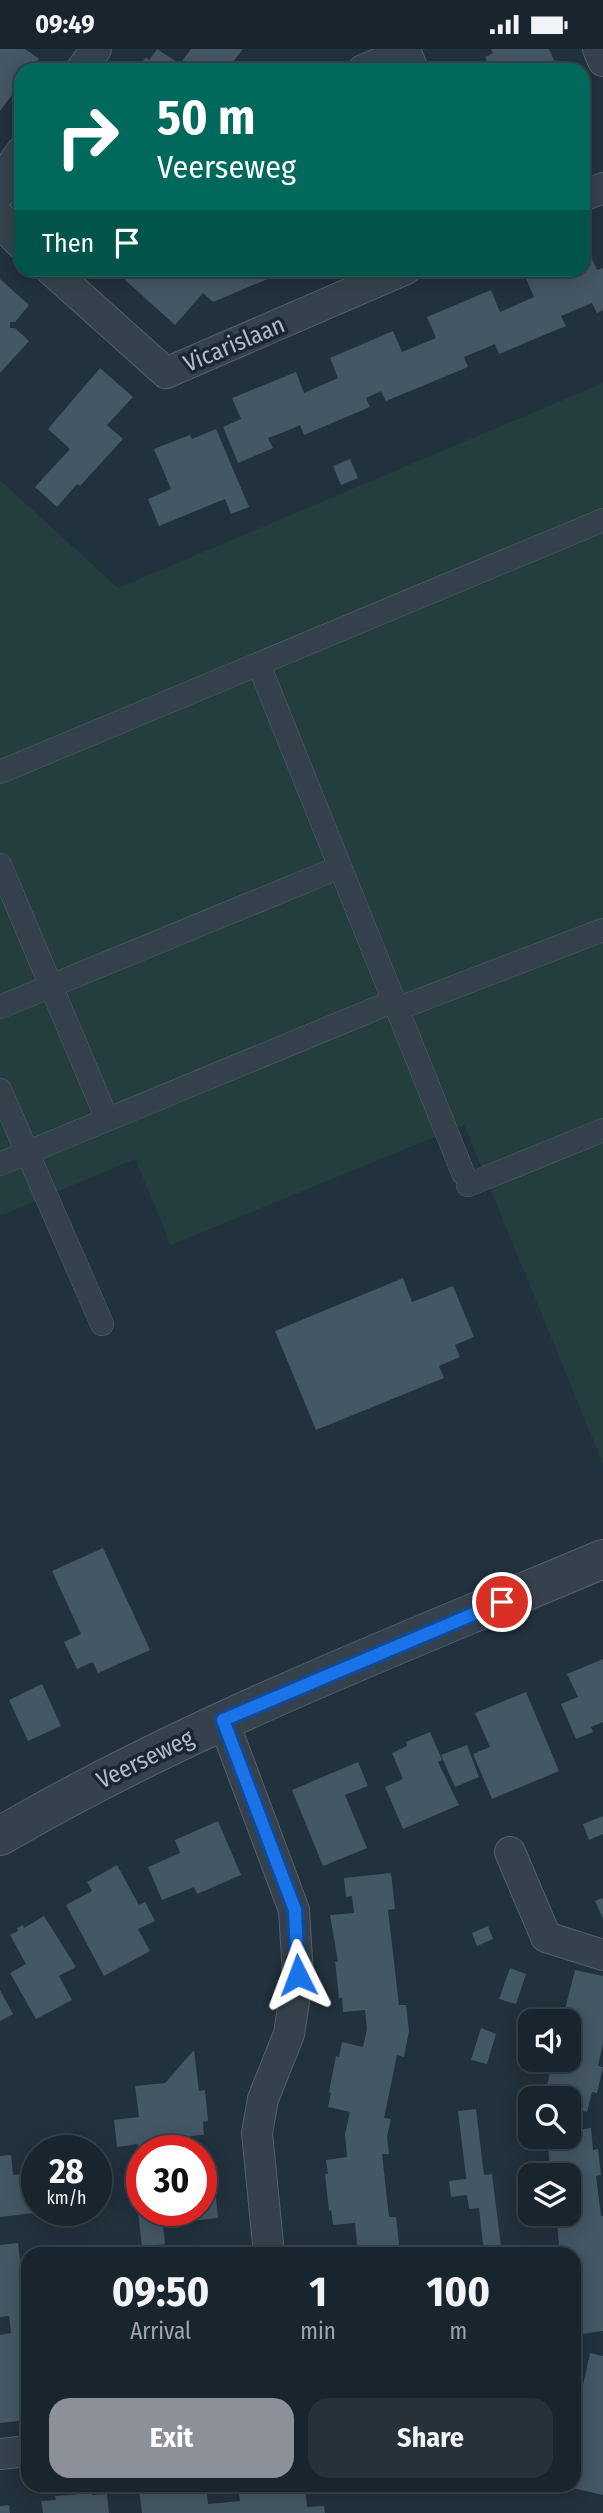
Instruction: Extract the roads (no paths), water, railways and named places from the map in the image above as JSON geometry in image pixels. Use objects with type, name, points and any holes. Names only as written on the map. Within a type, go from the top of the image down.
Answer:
[{"type":"street","points":[[598,49],[603,61]]},
{"type":"street","points":[[381,63],[406,53],[410,63]]},
{"type":"street","points":[[0,193],[4,176],[14,162]]},
{"type":"street","points":[[0,217],[14,237]]},
{"type":"street","name":"Vicarislaan","points":[[59,277],[166,373],[388,277]]},
{"type":"street","points":[[0,772],[603,520]]},
{"type":"street","points":[[259,665],[466,1179],[603,1130]]},
{"type":"street","points":[[0,865],[107,1119]]},
{"type":"street","points":[[0,1007],[340,867]]},
{"type":"street","points":[[0,1164],[396,1005],[603,930]]},
{"type":"street","points":[[0,1090],[102,1324]]},
{"type":"street","name":"Veerseweg","points":[[0,1836],[103,1779],[223,1720],[603,1559]]},
{"type":"street","points":[[223,1720],[295,1910],[298,1975],[289,2034],[263,2099],[257,2133],[268,2247]]},
{"type":"street","points":[[510,1851],[546,1937],[603,1955]]},
{"type":"street","points":[[0,2454],[21,2452]]}]
